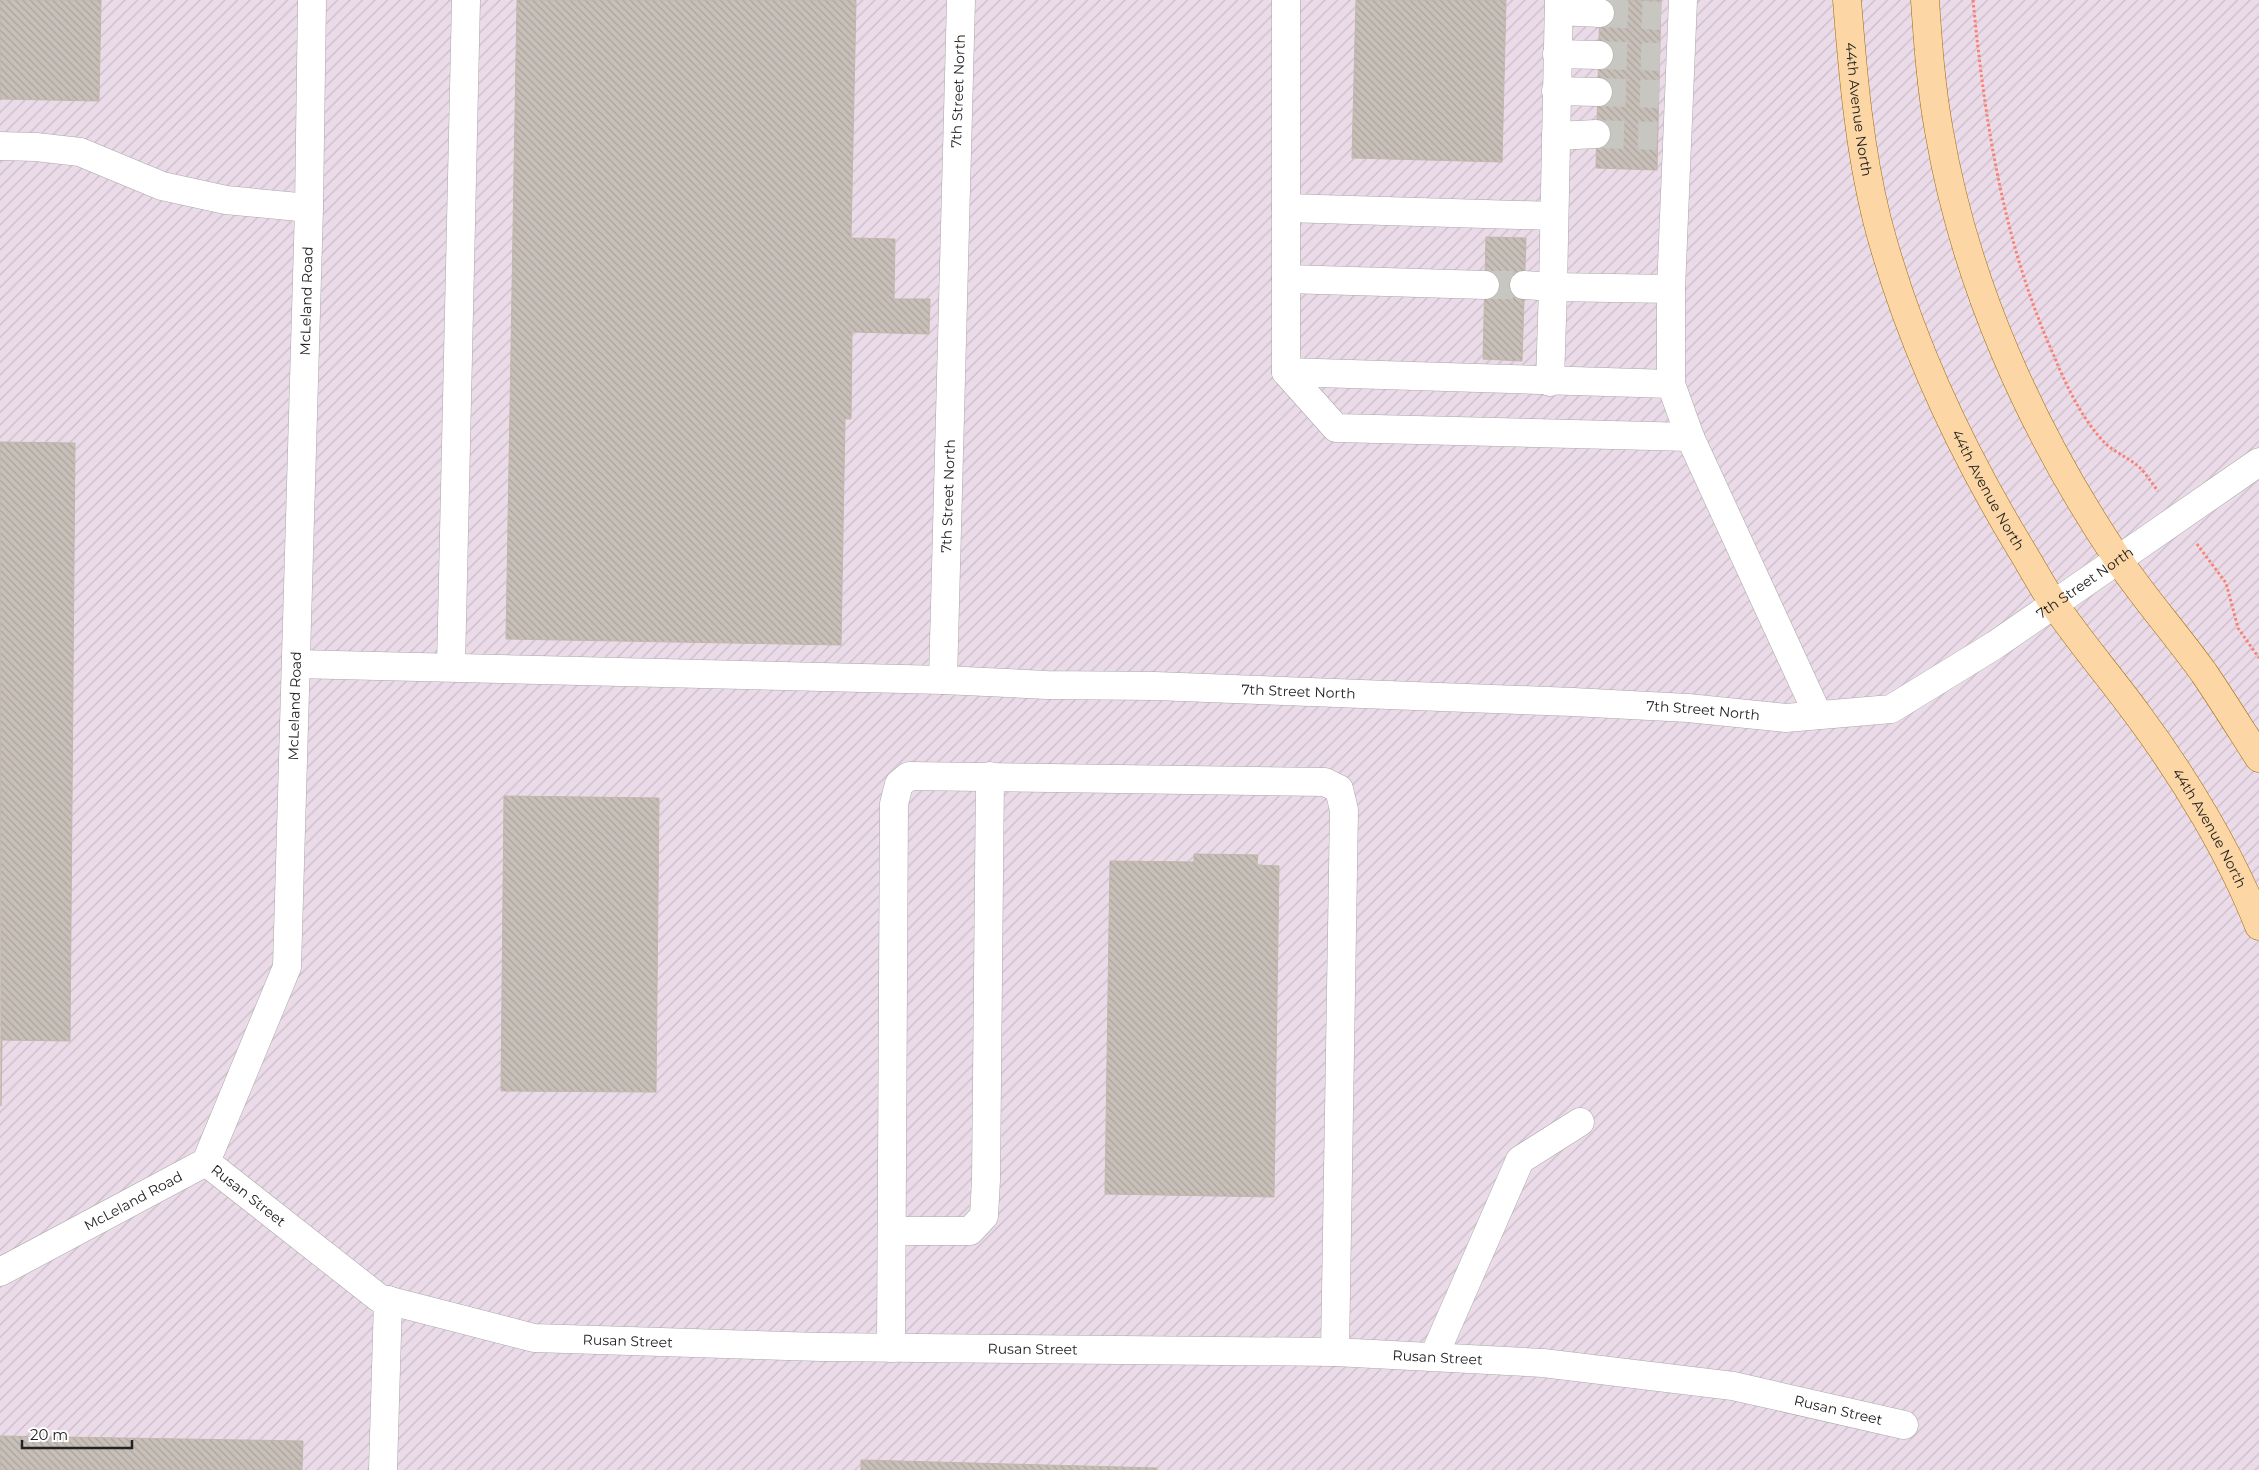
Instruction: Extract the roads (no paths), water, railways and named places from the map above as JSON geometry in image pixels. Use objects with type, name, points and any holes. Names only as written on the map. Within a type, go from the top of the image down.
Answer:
[{"type":"main road","name":"44th Avenue North","points":[[1847,0],[1853,74],[1862,142],[1877,219],[1902,301],[1929,372],[1965,448],[2002,518],[2054,603],[2140,718],[2180,778],[2218,839],[2259,926]]},
{"type":"main road","points":[[1924,0],[1939,130],[1947,171],[1975,276],[2000,342],[2034,414],[2070,480],[2118,559],[2204,673],[2259,758]]},
{"type":"lane","name":"McLeland Road","points":[[0,1272],[206,1162],[287,967],[309,208],[312,0]]},
{"type":"lane","points":[[451,668],[466,0]]},
{"type":"lane","name":"7th Street North","points":[[961,0],[943,680],[1582,703],[1688,708],[1786,718],[1891,709],[1995,645],[2259,462]]},
{"type":"lane","points":[[1286,0],[1286,372],[1336,428],[1690,437]]},
{"type":"lane","points":[[1550,382],[1559,5],[1600,13]]},
{"type":"lane","points":[[1676,11],[1671,57],[1668,137],[1671,384],[1690,437],[1818,715]]},
{"type":"lane","points":[[1557,54],[1599,55]]},
{"type":"lane","points":[[1556,91],[1598,92]]},
{"type":"lane","points":[[1556,136],[1596,134]]},
{"type":"lane","points":[[0,146],[36,147],[80,152],[162,186],[226,200],[309,208]]},
{"type":"lane","points":[[1286,208],[1554,216]]},
{"type":"lane","points":[[1286,279],[1485,285]]},
{"type":"lane","points":[[1524,285],[1671,289]]},
{"type":"lane","points":[[1286,372],[1550,382],[1671,384]]},
{"type":"lane","points":[[296,664],[943,680]]},
{"type":"lane","points":[[891,1348],[894,804],[900,784],[908,776],[990,776],[1325,782],[1339,789],[1344,810],[1335,1352]]},
{"type":"lane","points":[[893,1231],[970,1230],[984,1216],[986,1180],[990,776]]},
{"type":"lane","points":[[1434,1356],[1520,1160],[1580,1122]]},
{"type":"lane","name":"Rusan Street","points":[[206,1162],[380,1298],[534,1338],[891,1348],[1335,1352],[1434,1356],[1543,1363],[1733,1386],[1904,1425]]},
{"type":"lane","points":[[383,1470],[388,1300]]},
{"type":"tunnel","points":[[1600,13],[1661,16]]},
{"type":"tunnel","points":[[1599,55],[1660,57]]},
{"type":"tunnel","points":[[1598,92],[1659,94]]},
{"type":"tunnel","points":[[1596,134],[1657,136]]},
{"type":"tunnel","points":[[1485,285],[1524,285]]}]
